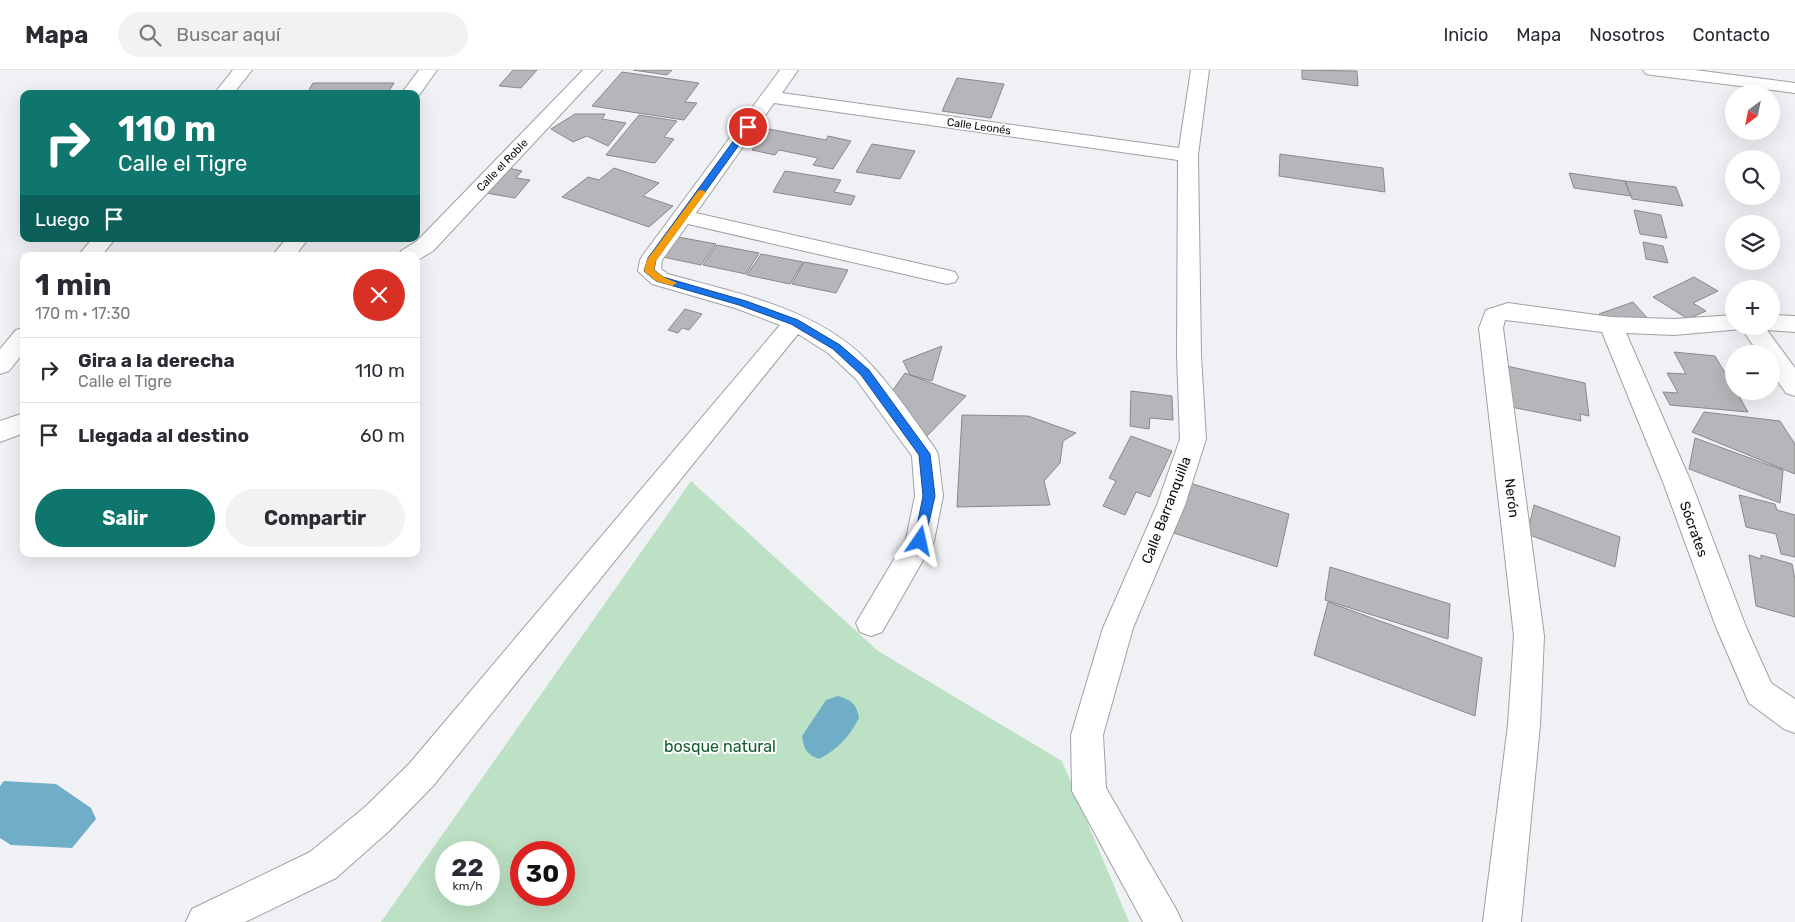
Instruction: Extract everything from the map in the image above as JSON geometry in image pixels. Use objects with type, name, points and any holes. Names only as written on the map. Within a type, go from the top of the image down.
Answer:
[{"type":"street","points":[[226,90],[243,70]]},
{"type":"street","points":[[413,90],[428,70]]},
{"type":"street","name":"Calle el Roble","points":[[415,252],[424,246],[593,70]]},
{"type":"street","points":[[789,70],[651,260],[649,271],[660,279],[742,303],[795,322],[837,347],[865,373],[924,454],[929,496],[920,541],[871,623]]},
{"type":"street","name":"Calle Barranquilla","points":[[1163,922],[1089,791],[1087,735],[1118,628],[1171,506],[1192,439],[1188,155],[1200,70]]},
{"type":"street","points":[[1652,70],[1795,88]]},
{"type":"street","name":"Calle Leonés","points":[[770,97],[1188,155]]},
{"type":"street","points":[[684,217],[947,277]]},
{"type":"street","points":[[93,252],[101,242]]},
{"type":"street","points":[[286,252],[294,242]]},
{"type":"street","name":"Nerón","points":[[1502,922],[1524,725],[1529,636],[1490,328],[1494,315],[1508,310],[1611,325],[1674,327],[1725,324]]},
{"type":"street","points":[[205,922],[324,865],[377,819],[421,775],[795,322]]},
{"type":"street","points":[[1780,323],[1795,324]]},
{"type":"street","name":"Sócrates","points":[[1611,325],[1677,482],[1731,627],[1760,693],[1795,718]]},
{"type":"street","points":[[1758,335],[1795,387]]},
{"type":"street","points":[[0,365],[20,341]]},
{"type":"street","points":[[0,432],[20,424]]},
{"type":"green space","name":"bosque natural","points":[[691,481],[878,651],[1062,761],[1129,922],[381,922],[435,845],[435,906],[500,906],[500,841],[438,841]]},
{"type":"water","points":[[838,696],[853,703],[859,718],[842,742],[819,759],[806,751],[802,736],[826,700]]},
{"type":"water","points":[[4,781],[56,784],[91,808],[96,819],[72,848],[11,845],[0,838],[0,786]]},
{"type":"building","points":[[513,70],[537,70],[521,88],[499,86]]},
{"type":"building","points":[[633,70],[672,70],[667,75]]},
{"type":"building","points":[[1302,70],[1357,71],[1358,86],[1302,79]]},
{"type":"building","points":[[622,72],[699,83],[685,102],[697,103],[684,120],[592,106]]},
{"type":"building","points":[[957,78],[1004,84],[991,118],[942,111]]},
{"type":"building","points":[[313,83],[394,83],[390,90],[309,90]]},
{"type":"building","points":[[575,114],[605,114],[602,119],[626,123],[608,146],[587,136],[573,142],[551,129]]},
{"type":"building","points":[[639,115],[677,121],[664,137],[674,139],[655,163],[606,155]]},
{"type":"building","points":[[769,129],[826,140],[828,136],[851,141],[833,169],[813,165],[818,158],[779,150],[775,155],[752,150]]},
{"type":"building","points":[[872,144],[915,151],[900,179],[856,172]]},
{"type":"building","points":[[1280,154],[1383,168],[1385,192],[1279,176]]},
{"type":"building","points":[[508,168],[522,171],[516,178],[530,180],[515,198],[486,193]]},
{"type":"building","points":[[614,168],[659,183],[643,196],[673,206],[649,227],[562,197],[588,177],[599,180]]},
{"type":"building","points":[[785,171],[841,180],[834,192],[855,196],[851,205],[773,192]]},
{"type":"building","points":[[1569,173],[1625,181],[1631,196],[1574,188]]},
{"type":"building","points":[[1625,181],[1676,187],[1683,206],[1632,199]]},
{"type":"building","points":[[1634,210],[1661,215],[1667,238],[1640,234]]},
{"type":"building","points":[[673,236],[716,244],[701,265],[658,256]]},
{"type":"building","points":[[1643,242],[1663,246],[1668,263],[1646,259]]},
{"type":"building","points":[[717,245],[759,253],[746,274],[703,265]]},
{"type":"building","points":[[761,254],[803,262],[790,284],[747,275]]},
{"type":"building","points":[[804,262],[848,270],[836,293],[792,284]]},
{"type":"building","points":[[1694,277],[1718,291],[1693,303],[1706,311],[1688,319],[1653,297]]},
{"type":"building","points":[[1633,302],[1651,322],[1604,321],[1599,314]]},
{"type":"building","points":[[685,309],[702,314],[689,330],[682,328],[678,333],[668,330]]},
{"type":"building","points":[[942,346],[932,381],[910,375],[903,361]]},
{"type":"building","points":[[1674,352],[1715,356],[1725,373],[1725,400],[1741,400],[1748,412],[1670,405],[1663,392],[1678,393],[1667,373],[1686,374]]},
{"type":"building","points":[[1502,365],[1585,383],[1589,416],[1580,414],[1581,421],[1506,406]]},
{"type":"building","points":[[905,373],[966,396],[922,441],[888,397]]},
{"type":"building","points":[[1131,391],[1172,396],[1173,420],[1150,418],[1149,429],[1130,426]]},
{"type":"building","points":[[1704,412],[1780,421],[1795,444],[1795,474],[1692,432]]},
{"type":"building","points":[[962,415],[1028,416],[1076,433],[1063,441],[1060,463],[1044,481],[1050,505],[957,507]]},
{"type":"building","points":[[1131,436],[1172,451],[1150,497],[1136,492],[1125,515],[1103,506],[1116,481],[1109,478]]},
{"type":"building","points":[[1695,438],[1783,470],[1780,503],[1689,469]]},
{"type":"building","points":[[1190,483],[1289,514],[1277,567],[1174,533]]},
{"type":"building","points":[[1739,495],[1775,504],[1777,510],[1795,515],[1795,557],[1781,554],[1776,534],[1746,527]]},
{"type":"building","points":[[1534,505],[1620,537],[1615,567],[1527,534]]},
{"type":"building","points":[[1749,555],[1761,559],[1761,555],[1792,564],[1795,579],[1795,617],[1756,606]]},
{"type":"building","points":[[1330,567],[1450,604],[1448,639],[1325,600]]},
{"type":"building","points":[[1328,602],[1482,658],[1475,716],[1314,655]]},
{"type":"slow traffic","points":[[672,283],[660,279],[649,271],[651,260],[701,192]]},
{"type":"route","points":[[748,127],[651,260],[649,271],[660,279],[742,303],[795,322],[837,347],[865,373],[924,454],[929,496],[920,541]]}]
